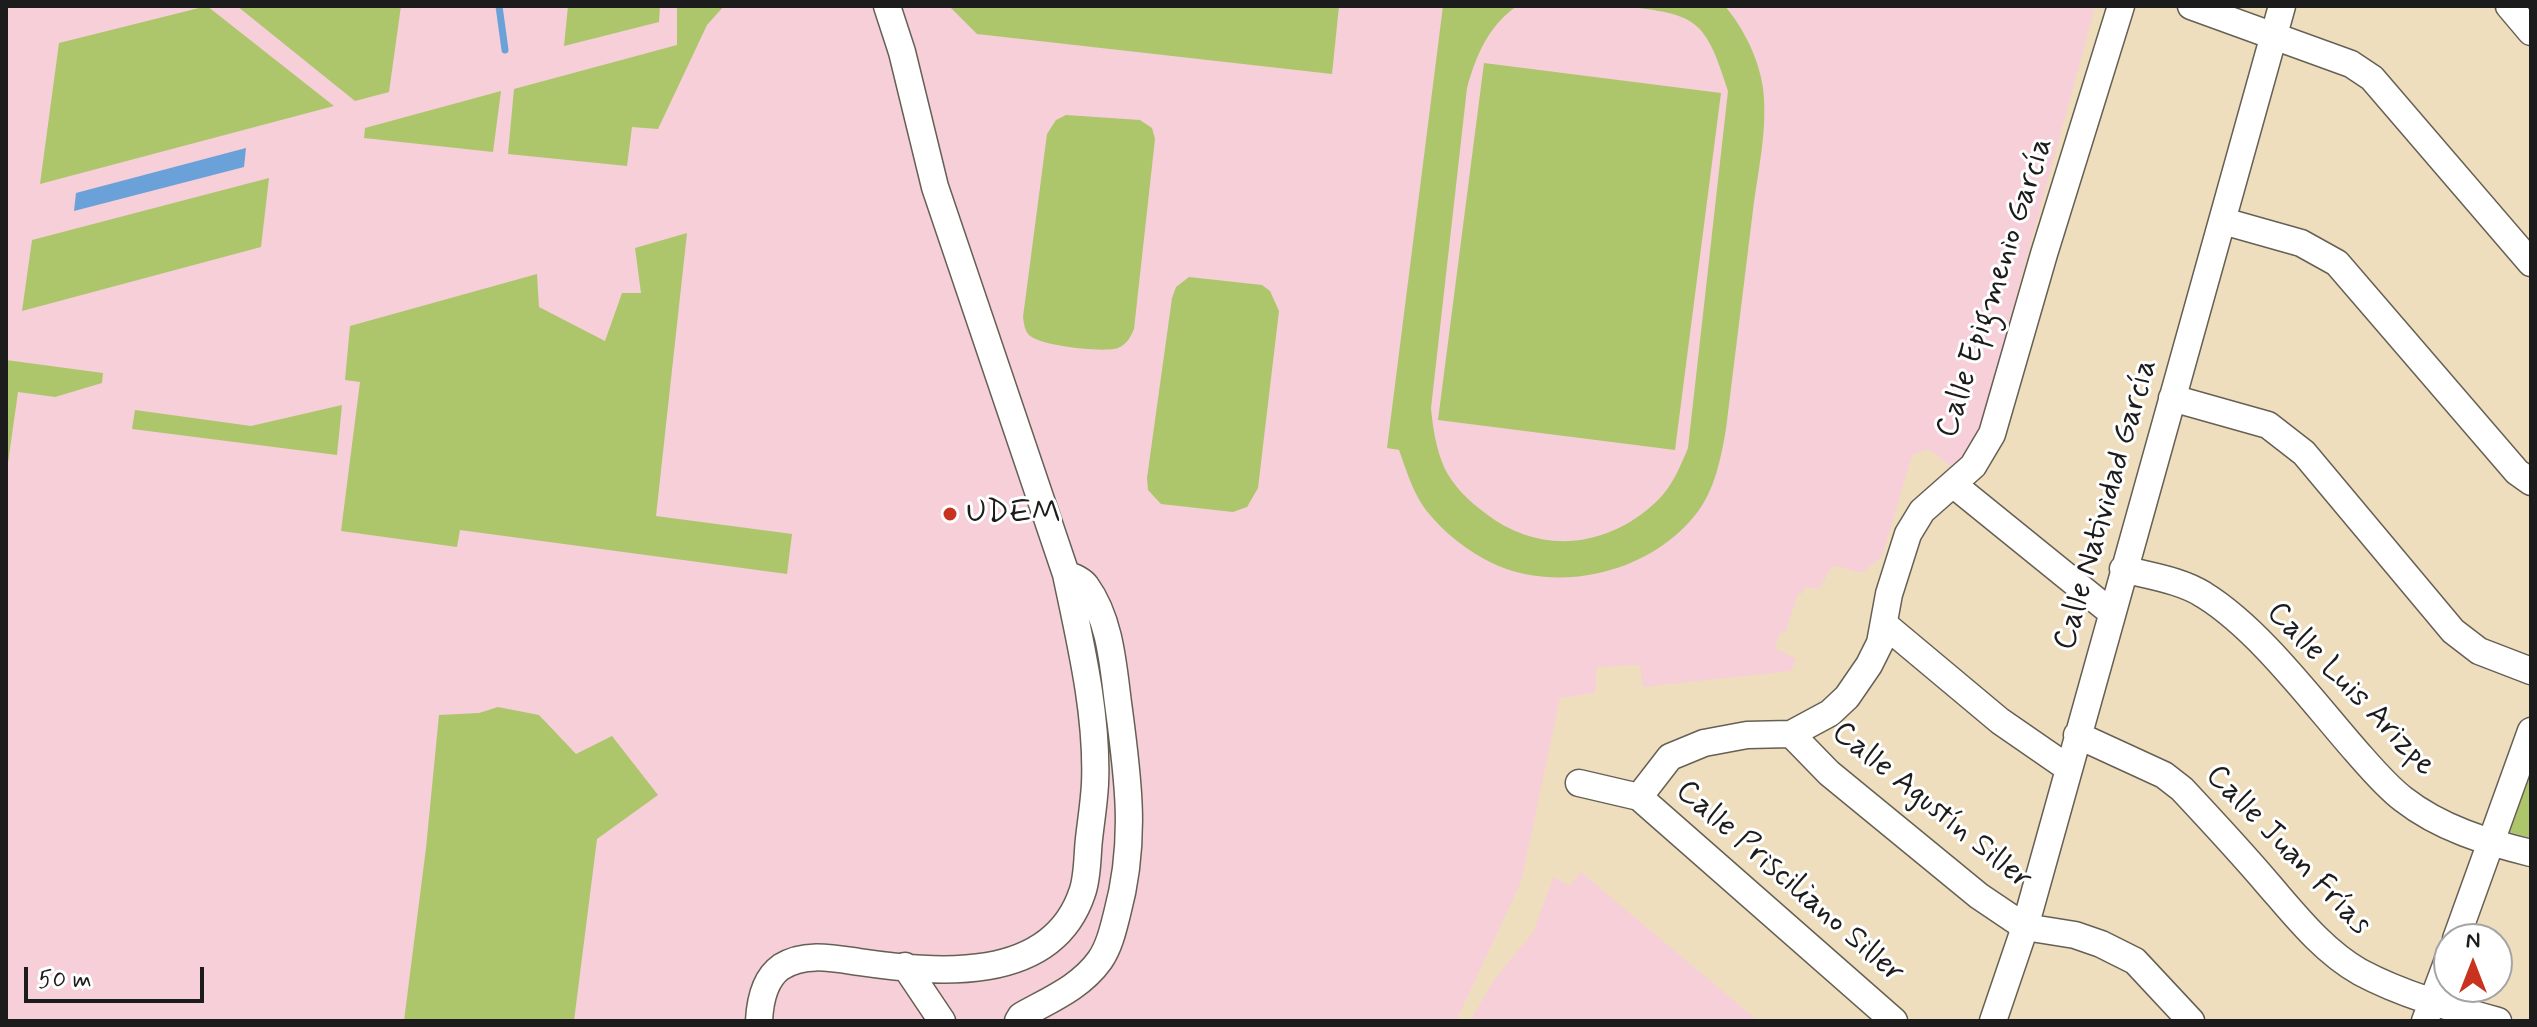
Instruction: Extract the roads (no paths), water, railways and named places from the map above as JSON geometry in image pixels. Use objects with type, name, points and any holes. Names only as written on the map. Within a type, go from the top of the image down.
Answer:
[{"type":"street","points":[[759,1021],[760,1004],[767,983],[779,968],[796,960],[819,957],[905,966],[976,968],[1019,960],[1043,948],[1069,919],[1083,892],[1095,783],[1089,695],[1077,618],[1066,574],[935,187],[902,52],[887,6]]},
{"type":"street","name":"Calle Epigmenio García","points":[[1639,797],[1670,757],[1704,743],[1747,735],[1791,734],[1830,713],[1847,697],[1869,665],[1880,643],[1889,594],[1908,534],[1922,511],[1973,466],[1992,434],[2121,6]]},
{"type":"street","points":[[2191,6],[2351,64],[2372,78],[2531,263]]},
{"type":"street","name":"Calle Natividad García","points":[[1993,1021],[2025,927],[2282,6]]},
{"type":"street","points":[[2509,6],[2531,32]]},
{"type":"street","points":[[2223,221],[2301,243],[2337,263],[2517,472],[2531,482]]},
{"type":"street","points":[[2172,398],[2268,425],[2304,453],[2453,631],[2479,651],[2531,671]]},
{"type":"street","points":[[1954,485],[2112,613]]},
{"type":"street","name":"Calle Luis Arizpe","points":[[2123,569],[2202,593],[2224,609],[2251,632],[2371,767],[2402,798],[2424,814],[2491,843],[2531,853]]},
{"type":"street","points":[[1018,1021],[1021,1016],[1060,996],[1083,979],[1101,959],[1112,934],[1123,893],[1130,849],[1130,788],[1107,630],[1085,583],[1066,574]]},
{"type":"street","points":[[1884,624],[2000,721],[2068,768]]},
{"type":"street","points":[[2462,923],[2531,731]]},
{"type":"street","name":"Calle Agustín Siller","points":[[1791,734],[1829,773],[1979,896],[2025,927],[2075,935],[2135,961],[2191,1021]]},
{"type":"street","name":"Calle Juan Frías","points":[[2077,735],[2164,775],[2182,789],[2328,948],[2357,970],[2396,989],[2429,1012],[2498,1021]]},
{"type":"street","points":[[1579,783],[1639,797]]},
{"type":"street","name":"Calle Prisciliano Siller","points":[[1639,797],[1894,1021]]},
{"type":"street","points":[[905,966],[942,1021]]},
{"type":"water","points":[[246,148],[244,167],[74,211],[76,193]]},
{"type":"waterway","points":[[499,6],[505,50]]},
{"type":"place","name":"UDEM","points":[[950,514]]}]
